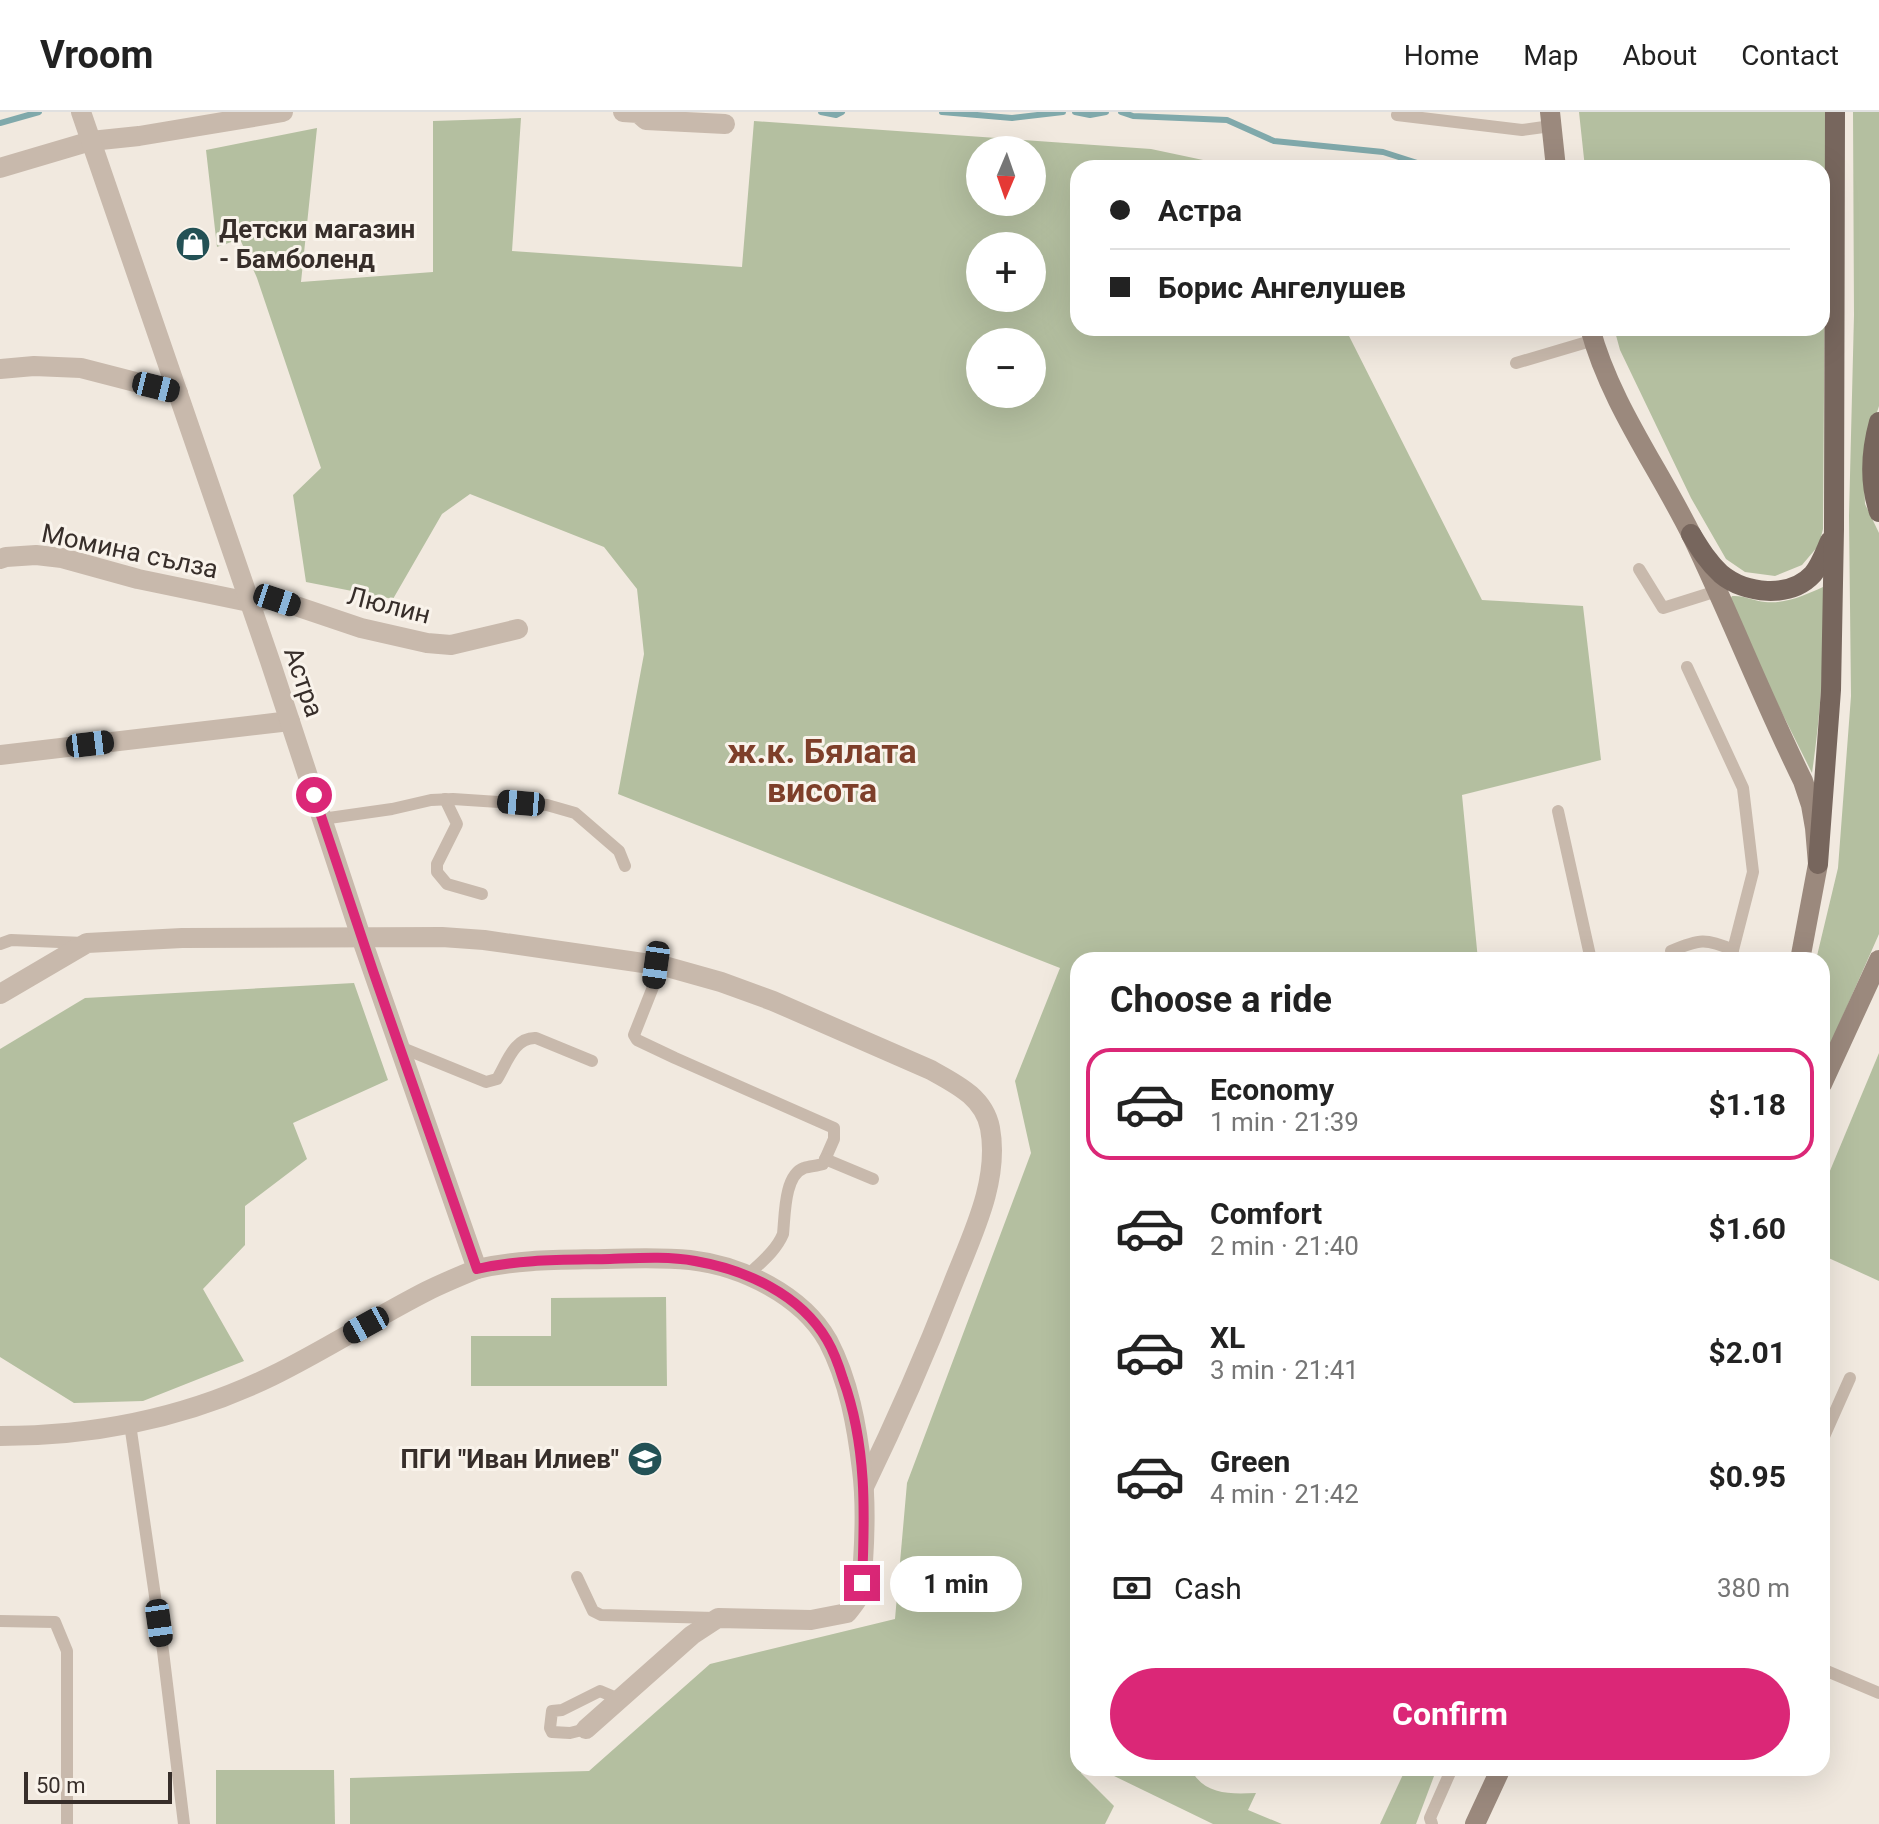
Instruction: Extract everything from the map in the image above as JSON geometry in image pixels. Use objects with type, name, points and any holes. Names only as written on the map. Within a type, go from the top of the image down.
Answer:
[{"type":"main road","points":[[1802,952],[1818,864],[1830,716],[1834,529],[1835,112]]},
{"type":"main road","points":[[1550,119],[1555,160]]},
{"type":"main road","points":[[1592,336],[1611,387],[1691,534],[1803,781],[1811,805],[1818,864]]},
{"type":"main road","points":[[1879,422],[1872,461],[1873,486],[1879,512]]},
{"type":"main road","points":[[1691,534],[1709,562],[1724,576],[1738,585],[1757,590],[1778,590],[1796,587],[1811,576],[1821,562],[1834,529]]},
{"type":"main road","points":[[1830,1067],[1879,960]]},
{"type":"main road","points":[[1475,1824],[1497,1776]]},
{"type":"street","name":"Астра","points":[[81,112],[477,1269]]},
{"type":"street","points":[[0,168],[91,141],[283,112]]},
{"type":"street","points":[[633,112],[646,120],[725,124]]},
{"type":"street","points":[[0,369],[34,366],[81,368],[178,393]]},
{"type":"street","name":"Момина сълза","points":[[0,559],[36,555],[62,558],[138,579],[249,602]]},
{"type":"street","name":"Люлин","points":[[249,602],[275,599],[361,628],[427,643],[451,645],[518,629]]},
{"type":"street","points":[[0,755],[290,721]]},
{"type":"street","points":[[0,994],[87,943],[182,938],[442,937],[484,940],[656,965],[721,982],[773,1001],[954,1082],[974,1097],[989,1127],[991,1168],[979,1217],[923,1361],[864,1487]]},
{"type":"street","points":[[0,1436],[88,1431],[179,1413],[272,1376],[428,1290],[477,1269],[498,1264],[653,1258],[692,1260],[747,1276],[772,1288],[794,1302],[827,1340],[849,1394],[864,1487],[862,1583],[858,1598],[847,1613],[811,1620],[718,1618],[692,1635],[586,1729]]},
{"type":"lane","points":[[1397,115],[1522,130],[1550,119]]},
{"type":"lane","points":[[1516,363],[1587,336]]},
{"type":"lane","points":[[1639,569],[1663,608],[1717,591]]},
{"type":"lane","points":[[1687,667],[1743,788],[1753,872],[1732,952]]},
{"type":"lane","points":[[322,819],[445,799],[547,805],[575,813],[619,851],[625,866]]},
{"type":"lane","points":[[445,799],[457,824],[437,864],[437,872],[447,884],[482,894]]},
{"type":"lane","points":[[1558,811],[1589,952]]},
{"type":"lane","points":[[0,944],[11,940],[87,943]]},
{"type":"lane","points":[[1671,951],[1692,942],[1712,941],[1727,952]]},
{"type":"lane","points":[[656,965],[653,987],[634,1035],[637,1040],[834,1128],[834,1139],[823,1164],[803,1168],[788,1186],[780,1242],[747,1276]]},
{"type":"lane","points":[[400,1047],[486,1082],[497,1079],[511,1052],[528,1038],[536,1038],[592,1061]]},
{"type":"lane","points":[[825,1159],[873,1179]]},
{"type":"lane","points":[[1830,1423],[1850,1378]]},
{"type":"lane","points":[[130,1424],[184,1824]]},
{"type":"lane","points":[[577,1577],[593,1611],[601,1615],[718,1618]]},
{"type":"lane","points":[[0,1621],[55,1622],[67,1651],[67,1824]]},
{"type":"lane","points":[[1830,1672],[1879,1693]]},
{"type":"lane","points":[[586,1729],[570,1733],[552,1732],[552,1711],[562,1710],[600,1691],[619,1699]]},
{"type":"lane","points":[[1432,1824],[1430,1818],[1448,1776]]},
{"type":"green space","points":[[1579,112],[1826,112],[1826,160],[1584,160]]},
{"type":"green space","points":[[1853,112],[1879,112],[1879,406],[1863,455],[1865,504],[1879,533],[1879,934],[1830,1045],[1830,952],[1818,952],[1838,868],[1851,696],[1849,516],[1854,315]]},
{"type":"green space","points":[[521,118],[512,251],[742,267],[754,121],[967,136],[966,216],[1046,216],[1046,142],[1151,149],[1203,160],[1070,160],[1070,336],[1349,336],[1482,600],[1583,606],[1601,760],[1462,795],[1477,952],[1070,952],[1070,1776],[1084,1776],[1114,1806],[1105,1824],[350,1824],[350,1778],[589,1771],[710,1664],[895,1619],[907,1483],[1031,1153],[1015,1081],[1060,968],[618,794],[644,654],[637,589],[604,547],[470,494],[442,514],[393,599],[306,582],[293,495],[321,468],[257,278],[240,239],[217,247],[206,150],[317,128],[301,282],[433,272],[433,121]]},
{"type":"green space","points":[[1616,336],[1824,336],[1823,529],[1819,545],[1802,565],[1775,576],[1745,572],[1726,559],[1691,498],[1620,350]]},
{"type":"green space","points":[[1823,587],[1822,680],[1812,773],[1731,611],[1729,601],[1736,596],[1780,602]]},
{"type":"green space","points":[[354,983],[388,1080],[293,1123],[307,1159],[245,1206],[245,1245],[203,1289],[244,1361],[143,1401],[74,1403],[0,1357],[0,1049],[85,998]]},
{"type":"green space","points":[[1879,1053],[1879,1281],[1830,1259],[1830,1171]]},
{"type":"green space","points":[[666,1297],[667,1386],[471,1386],[471,1336],[551,1336],[551,1298]]},
{"type":"green space","points":[[216,1770],[334,1770],[335,1824],[216,1824]]},
{"type":"green space","points":[[1114,1776],[1195,1776],[1218,1791],[1256,1793],[1248,1810],[1282,1824],[1213,1824]]},
{"type":"green space","points":[[1402,1776],[1434,1776],[1416,1824],[1380,1824]]},
{"type":"waterway","points":[[0,123],[39,112]]},
{"type":"waterway","points":[[821,112],[836,115],[842,112]]},
{"type":"waterway","points":[[942,112],[1012,118],[1063,112]]},
{"type":"waterway","points":[[1075,112],[1090,115],[1106,112]]},
{"type":"waterway","points":[[1121,112],[1133,116],[1227,120],[1274,141],[1383,152],[1408,160]]},
{"type":"place","name":"Детски магазин - Бамболенд","points":[[193,244]]},
{"type":"place","name":"ПГИ \"Иван Илиев\"","points":[[645,1459]]},
{"type":"district","name":"ж.к. Бялата висота","points":[[822,770]]},
{"type":"route","points":[[314,795],[477,1269],[533,1261],[618,1258],[692,1260],[747,1276],[794,1302],[827,1340],[849,1394],[864,1487],[862,1583]]}]
